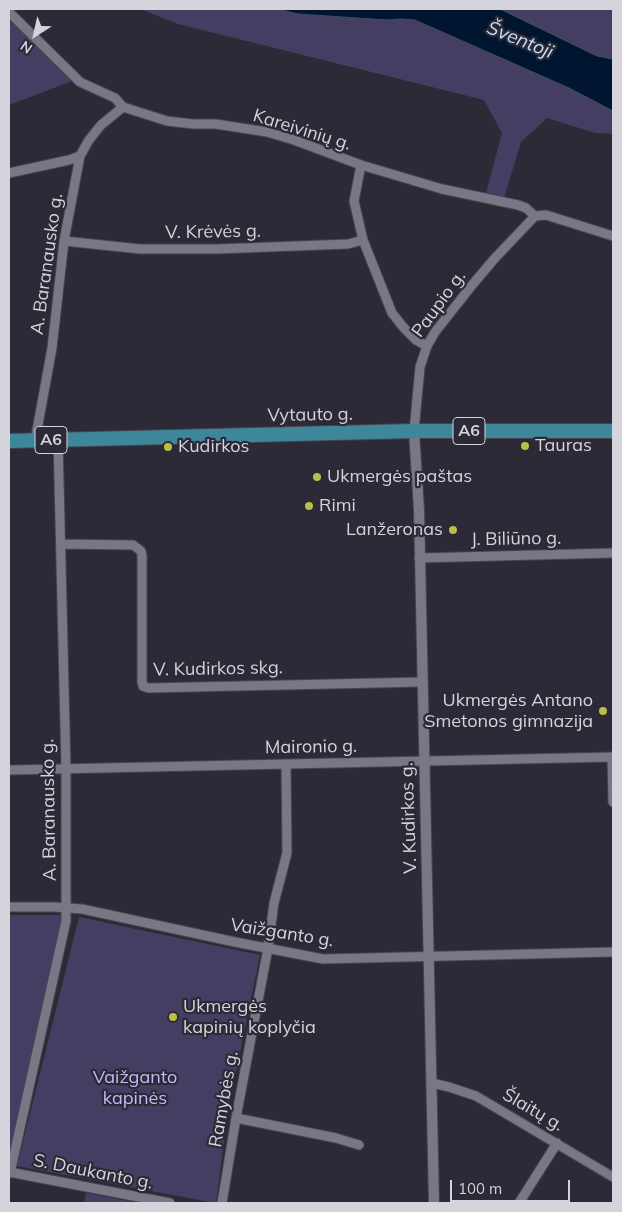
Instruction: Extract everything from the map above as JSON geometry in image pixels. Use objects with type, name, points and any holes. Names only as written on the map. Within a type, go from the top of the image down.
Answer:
[{"type":"main road","name":"Vytauto g.","points":[[9,441],[414,431],[613,431]]},
{"type":"street","name":"Kareivinių g.","points":[[9,12],[80,82],[115,98],[123,107],[167,121],[216,124],[266,132],[294,140],[361,165],[354,201],[363,240],[392,313],[416,340],[427,346]]},
{"type":"street","name":"A. Baranausko g.","points":[[34,441],[52,348],[64,241],[80,156],[89,140],[101,125],[123,107]]},
{"type":"street","points":[[9,173],[70,160],[80,156]]},
{"type":"street","points":[[361,165],[442,189],[518,205],[526,208],[535,216],[546,215],[613,236]]},
{"type":"street","name":"Paupio g.","points":[[414,431],[420,367],[427,346],[435,332],[473,284],[535,216]]},
{"type":"street","name":"V. Krėvės g.","points":[[64,241],[140,249],[217,249],[348,244],[363,240]]},
{"type":"street","name":"V. Kudirkos g.","points":[[414,431],[420,558],[434,1203]]},
{"type":"street","name":"A. Baranausko g.","points":[[10,1172],[51,997],[67,907],[66,768],[58,440]]},
{"type":"street","name":"V. Kudirkos skg.","points":[[61,544],[132,545],[141,551],[143,686],[422,682]]},
{"type":"street","name":"J. Biliūno g.","points":[[420,558],[613,554]]},
{"type":"street","points":[[612,757],[613,802]]},
{"type":"street","name":"Maironio g.","points":[[9,770],[612,757]]},
{"type":"street","name":"Ramybės g.","points":[[222,1203],[268,948],[274,903],[286,853],[286,764]]},
{"type":"street","name":"Vaižganto g.","points":[[9,907],[67,907],[323,959],[613,952]]},
{"type":"street","name":"Šlaitų g.","points":[[432,1083],[476,1096],[613,1177]]},
{"type":"street","points":[[236,1118],[336,1138],[359,1145]]},
{"type":"street","points":[[520,1203],[557,1143]]},
{"type":"street","name":"S. Daukanto g.","points":[[10,1172],[170,1203]]},
{"type":"green space","points":[[140,9],[277,9],[298,14],[415,20],[569,88],[613,111],[613,134],[595,133],[547,118],[521,142],[504,198],[486,193],[502,133],[484,100],[178,24]]},
{"type":"green space","points":[[500,9],[613,9],[613,59],[597,56]]},
{"type":"green space","points":[[9,16],[72,81],[9,105]]},
{"type":"green space","points":[[9,915],[62,915],[9,1161]]},
{"type":"green space","name":"Vaižganto kapinės","points":[[79,917],[260,955],[228,1111],[216,1203],[17,1166]]},
{"type":"green space","points":[[86,1193],[138,1203],[84,1203]]},
{"type":"water","name":"Šventoji","points":[[277,9],[500,9],[597,56],[613,59],[613,111],[569,88],[415,20],[298,14]]},
{"type":"place","name":"Tauras","points":[[525,446]]},
{"type":"place","name":"Kudirkos","points":[[168,447]]},
{"type":"place","name":"Ukmergės paštas","points":[[317,477]]},
{"type":"place","name":"Rimi","points":[[309,506]]},
{"type":"place","name":"Lanžeronas","points":[[453,530]]},
{"type":"place","name":"Ukmergės Antano Smetonos gimnazija","points":[[603,711]]},
{"type":"place","name":"Ukmergės kapinių koplyčia","points":[[173,1017]]}]
